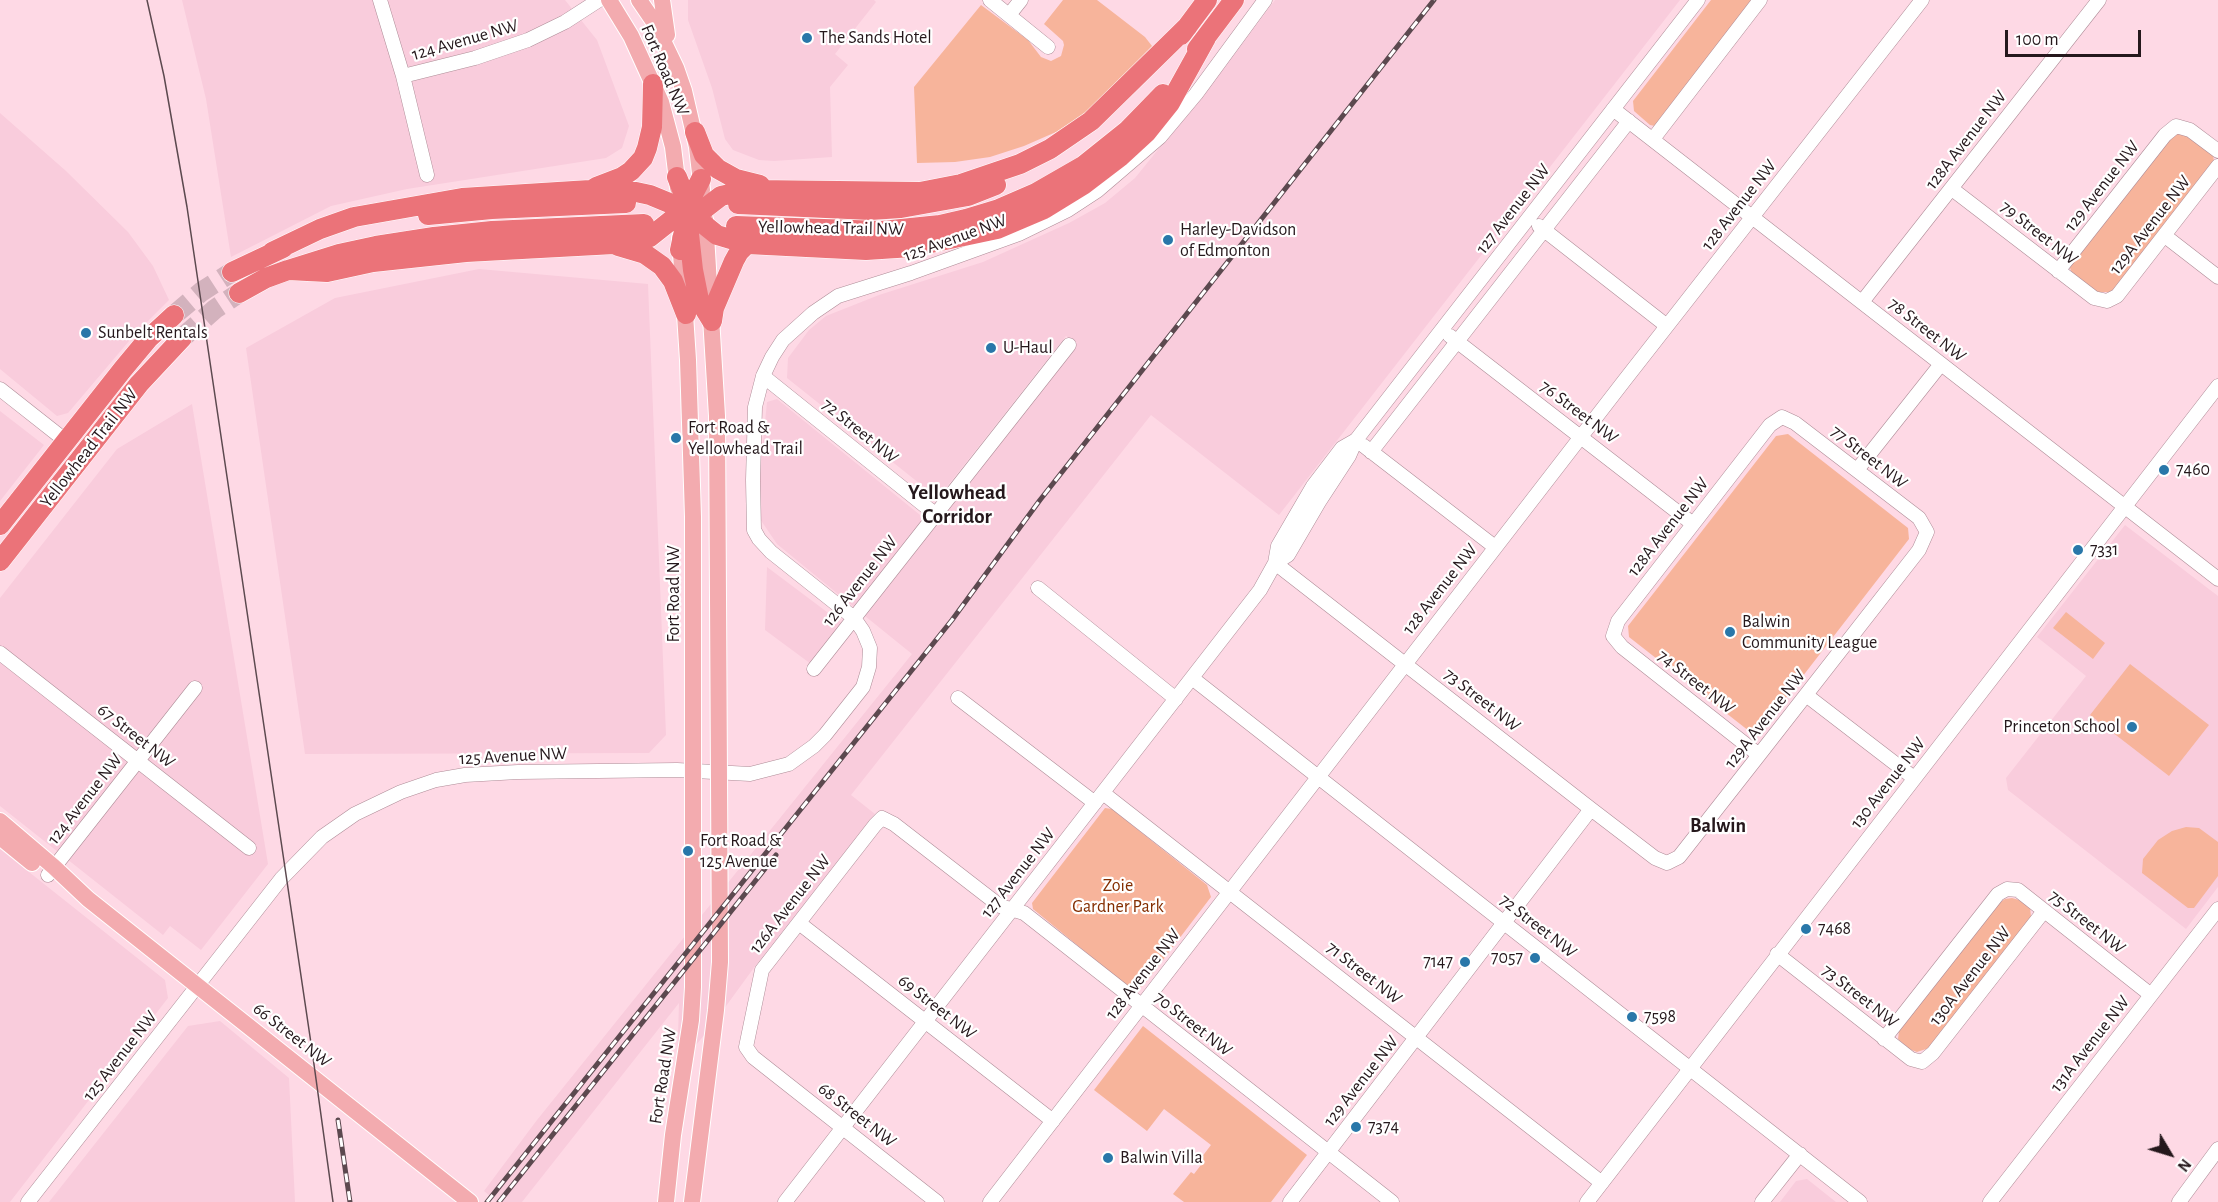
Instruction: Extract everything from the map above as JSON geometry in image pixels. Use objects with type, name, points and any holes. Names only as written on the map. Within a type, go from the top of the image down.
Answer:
[{"type":"highway","name":"Yellowhead Trail NW","points":[[738,204],[870,210],[901,208],[968,196],[1012,180],[1068,149],[1098,129],[1137,91],[1207,0]]},
{"type":"highway","name":"Yellowhead Trail NW","points":[[736,226],[882,231],[940,225],[999,209],[1058,182],[1128,130],[1164,92],[1234,0]]},
{"type":"highway","points":[[239,293],[266,278],[339,254],[434,237],[561,227],[655,233],[721,196],[756,190],[920,192],[961,184],[1020,164],[1050,149],[1091,121],[1188,26]]},
{"type":"highway","points":[[272,252],[316,237],[365,225],[431,215],[650,195],[690,214],[724,239],[747,244],[866,250],[912,247],[998,229],[1044,209],[1083,185],[1121,156],[1146,133],[1170,103],[1206,39]]},
{"type":"highway","points":[[590,190],[622,177],[643,158],[648,148],[652,127],[653,84]]},
{"type":"highway","points":[[694,132],[704,155],[718,169],[736,179],[783,190]]},
{"type":"highway","points":[[677,177],[690,214],[693,270],[699,300],[712,321]]},
{"type":"highway","points":[[680,250],[701,179]]},
{"type":"highway","points":[[231,272],[320,229],[354,217],[462,198],[590,190],[644,198],[650,211],[650,218],[642,232],[610,244],[466,252],[373,262],[327,272],[288,270]]},
{"type":"highway","points":[[747,244],[730,229],[728,216],[735,199],[756,190]]},
{"type":"highway","points":[[610,244],[645,254],[658,262],[673,281],[686,314]]},
{"type":"highway","points":[[712,321],[714,308],[734,261],[747,244]]},
{"type":"highway","name":"Yellowhead Trail NW","points":[[0,525],[123,369],[148,339],[174,315]]},
{"type":"highway","name":"Yellowhead Trail NW","points":[[0,561],[146,377],[182,338]]},
{"type":"main road","name":"Fort Road NW","points":[[609,0],[631,36],[666,116],[677,177]]},
{"type":"main road","name":"Fort Road NW","points":[[639,0],[654,22],[670,54],[684,91],[694,132],[701,179]]},
{"type":"main road","points":[[662,0],[670,54]]},
{"type":"main road","name":"Fort Road NW","points":[[666,1202],[673,1135],[691,1020],[693,987],[694,555],[686,314],[680,250]]},
{"type":"main road","points":[[692,1202],[720,962],[718,442],[712,321]]},
{"type":"main road","name":"66 Street NW","points":[[0,821],[51,871]]},
{"type":"main road","name":"66 Street NW","points":[[0,837],[88,899],[470,1202]]},
{"type":"street","points":[[380,0],[403,76],[427,175]]},
{"type":"street","name":"124 Avenue NW","points":[[403,76],[484,55],[528,40],[565,22],[599,0]]},
{"type":"street","points":[[990,0],[1048,47]]},
{"type":"street","points":[[1009,15],[1021,0]]},
{"type":"street","name":"125 Avenue NW","points":[[28,1202],[281,879],[322,837],[355,814],[388,797],[436,780],[479,774],[529,771],[750,774],[780,768],[800,757],[825,735],[858,694],[871,657],[867,638],[854,618],[771,552],[754,530],[755,407],[763,376],[783,340],[813,313],[838,296],[914,272],[1019,234],[1068,210],[1097,191],[1160,137],[1196,94],[1265,0]]},
{"type":"street","name":"127 Avenue NW","points":[[786,1202],[1260,590],[1275,563],[1278,546],[1313,486],[1342,448],[1356,440],[1698,0]]},
{"type":"street","points":[[1653,139],[1760,0]]},
{"type":"street","name":"128 Avenue NW","points":[[990,1202],[1581,436],[1922,0]]},
{"type":"street","name":"128A Avenue NW","points":[[1862,302],[2099,0]]},
{"type":"street","name":"78 Street NW","points":[[1613,109],[2218,579]]},
{"type":"street","name":"127 Avenue NW","points":[[1371,452],[1629,121]]},
{"type":"street","name":"129 Avenue NW","points":[[2058,271],[2165,135],[2176,126],[2190,130],[2218,151]]},
{"type":"street","name":"129A Avenue NW","points":[[2108,301],[2118,296],[2218,166]]},
{"type":"street","name":"79 Street NW","points":[[1952,189],[2094,298],[2108,301]]},
{"type":"street","points":[[1529,218],[1667,326]]},
{"type":"street","points":[[2165,236],[2218,277]]},
{"type":"street","name":"76 Street NW","points":[[1442,330],[1693,524]]},
{"type":"street","name":"126 Avenue NW","points":[[814,669],[1069,345]]},
{"type":"street","points":[[1857,470],[1941,363]]},
{"type":"street","name":"72 Street NW","points":[[763,376],[935,514]]},
{"type":"street","name":"130 Avenue NW","points":[[1587,1202],[2218,387]]},
{"type":"street","points":[[0,389],[66,441]]},
{"type":"street","name":"128A Avenue NW","points":[[1612,636],[1618,621],[1693,524],[1770,425],[1782,417]]},
{"type":"street","name":"77 Street NW","points":[[1782,417],[1796,423],[1919,518],[1927,532]]},
{"type":"street","points":[[1356,440],[1495,547]]},
{"type":"street","name":"129A Avenue NW","points":[[1667,863],[1679,857],[1760,755],[1919,550],[1927,532]]},
{"type":"street","name":"73 Street NW","points":[[1275,563],[1592,810],[1655,858],[1667,863]]},
{"type":"street","points":[[1038,588],[1176,699]]},
{"type":"street","name":"74 Street NW","points":[[1612,636],[1622,647],[1760,755]]},
{"type":"street","name":"67 Street NW","points":[[0,653],[249,848]]},
{"type":"street","name":"72 Street NW","points":[[1192,678],[1860,1202]]},
{"type":"street","name":"124 Avenue NW","points":[[51,871],[195,688]]},
{"type":"street","points":[[1806,695],[1914,778]]},
{"type":"street","name":"71 Street NW","points":[[958,698],[1229,892],[1602,1183]]},
{"type":"street","name":"129 Avenue NW","points":[[1290,1202],[1592,810]]},
{"type":"street","name":"70 Street NW","points":[[882,818],[894,824],[1000,906],[1024,913],[1392,1202]]},
{"type":"street","name":"126A Avenue NW","points":[[753,1057],[745,1042],[762,970],[874,825],[882,818]]},
{"type":"street","name":"75 Street NW","points":[[1998,894],[2007,889],[2018,890],[2151,995]]},
{"type":"street","name":"130A Avenue NW","points":[[1884,1038],[1998,894]]},
{"type":"street","name":"131A Avenue NW","points":[[1990,1202],[2218,909]]},
{"type":"street","name":"130A Avenue NW","points":[[1922,1062],[1933,1053],[2044,911]]},
{"type":"street","name":"69 Street NW","points":[[799,923],[1053,1121]]},
{"type":"street","name":"73 Street NW","points":[[1777,954],[1911,1059],[1922,1062]]},
{"type":"street","name":"68 Street NW","points":[[753,1057],[937,1202]]},
{"type":"street","points":[[2179,1202],[2218,1149]]},
{"type":"street","points":[[1762,1202],[1800,1154]]},
{"type":"shaded area","points":[[182,0],[565,0],[597,40],[629,126],[622,148],[606,158],[407,189],[331,206],[231,257],[206,99]]},
{"type":"shaded area","points":[[688,0],[874,0],[876,2],[835,54],[848,65],[830,87],[832,157],[759,160],[733,150],[725,139],[712,88],[688,20]]},
{"type":"shaded area","points":[[1275,0],[1680,0],[1279,515],[1151,415],[851,795],[875,814],[677,1068],[679,1003],[522,1202],[497,1202],[484,1191],[537,1120],[912,654],[865,616],[1077,344],[1066,336],[945,489],[934,495],[787,378],[788,358],[809,330],[826,316],[879,295],[983,262],[1069,223],[1105,203],[1135,178],[1225,67]]},
{"type":"shaded area","points":[[0,113],[66,171],[128,232],[153,266],[169,300],[135,334],[68,413],[57,416],[0,369]]},
{"type":"shaded area","points":[[479,269],[648,284],[666,735],[649,753],[305,754],[246,348],[335,298]]},
{"type":"shaded area","points":[[777,399],[925,519],[855,608],[777,544],[760,519],[760,472],[767,402]]},
{"type":"shaded area","points":[[192,404],[268,864],[201,950],[170,926],[163,935],[0,806],[0,598],[117,449]]},
{"type":"shaded area","points":[[0,411],[44,445],[0,501]]},
{"type":"shaded area","name":"Princeton School","points":[[2125,525],[2218,596],[2218,887],[2186,929],[2008,790],[2006,778],[2086,676],[2037,637]]},
{"type":"shaded area","points":[[767,567],[843,624],[811,664],[765,630]]},
{"type":"shaded area","points":[[0,849],[165,980],[168,998],[10,1202],[0,1202]]},
{"type":"shaded area","points":[[220,1021],[289,1078],[295,1202],[49,1202],[188,1026]]},
{"type":"shaded area","points":[[1807,1179],[1836,1202],[1780,1202],[1796,1181]]},
{"type":"green space","points":[[1063,0],[1097,0],[1145,37],[1152,46],[1086,113],[1056,132],[990,157],[955,162],[917,163],[914,87],[981,5],[1028,40],[1041,57],[1051,61],[1061,56],[1064,45],[1063,41],[1044,24]]},
{"type":"green space","points":[[1711,0],[1754,0],[1655,126],[1650,125],[1634,111],[1633,101]]},
{"type":"green space","points":[[2183,133],[2213,153],[2214,162],[2116,288],[2110,292],[2097,292],[2072,273],[2071,262],[2168,138]]},
{"type":"green space","points":[[1788,434],[1908,528],[1909,539],[1761,730],[1749,731],[1629,637],[1628,626],[1776,436]]},
{"type":"green space","points":[[2066,612],[2105,643],[2093,659],[2053,628]]},
{"type":"green space","points":[[2130,664],[2209,725],[2169,776],[2090,715]]},
{"type":"green space","name":"Zoie Gardner Park","points":[[1105,808],[1112,809],[1207,885],[1211,897],[1143,986],[1132,990],[1033,909],[1032,903]]},
{"type":"green space","points":[[2186,827],[2199,828],[2218,842],[2218,876],[2194,908],[2188,908],[2142,873],[2143,859],[2158,840],[2172,831]]},
{"type":"green space","points":[[2012,898],[2030,907],[2031,917],[1929,1048],[1917,1052],[1909,1049],[1898,1039],[1899,1031],[1998,904],[2005,899]]},
{"type":"green space","points":[[1143,1026],[1307,1155],[1271,1202],[1184,1202],[1173,1194],[1191,1172],[1194,1174],[1204,1161],[1201,1158],[1211,1145],[1164,1109],[1147,1131],[1094,1090]]},
{"type":"tunnel","points":[[174,315],[201,292],[232,272]]},
{"type":"tunnel","points":[[182,338],[215,309],[239,293]]},
{"type":"tram line","points":[[147,0],[164,76],[187,207],[333,1202]]},
{"type":"railway","points":[[487,1202],[952,620],[1040,500],[1434,0]]},
{"type":"railway","points":[[499,1202],[776,855]]},
{"type":"railway","points":[[338,1120],[350,1202]]},
{"type":"place","name":"The Sands Hotel","points":[[807,38]]},
{"type":"place","name":"Harley-Davidson of Edmonton","points":[[1168,240]]},
{"type":"place","name":"Sunbelt Rentals","points":[[86,333]]},
{"type":"place","name":"U-Haul","points":[[991,348]]},
{"type":"place","name":"Fort Road & Yellowhead Trail","points":[[676,438]]},
{"type":"place","name":"7460","points":[[2164,470]]},
{"type":"place","name":"7331","points":[[2078,550]]},
{"type":"place","name":"Balwin Community League","points":[[1730,632]]},
{"type":"place","name":"Princeton School","points":[[2132,727]]},
{"type":"place","name":"Fort Road & 125 Avenue","points":[[688,851]]},
{"type":"place","name":"7468","points":[[1806,929]]},
{"type":"place","name":"7057","points":[[1535,958]]},
{"type":"place","name":"7147","points":[[1465,962]]},
{"type":"place","name":"7598","points":[[1632,1017]]},
{"type":"place","name":"7374","points":[[1356,1127]]},
{"type":"place","name":"Balwin Villa","points":[[1108,1158]]},
{"type":"district","name":"Yellowhead Corridor","points":[[957,505]]},
{"type":"district","name":"Balwin","points":[[1718,826]]}]
